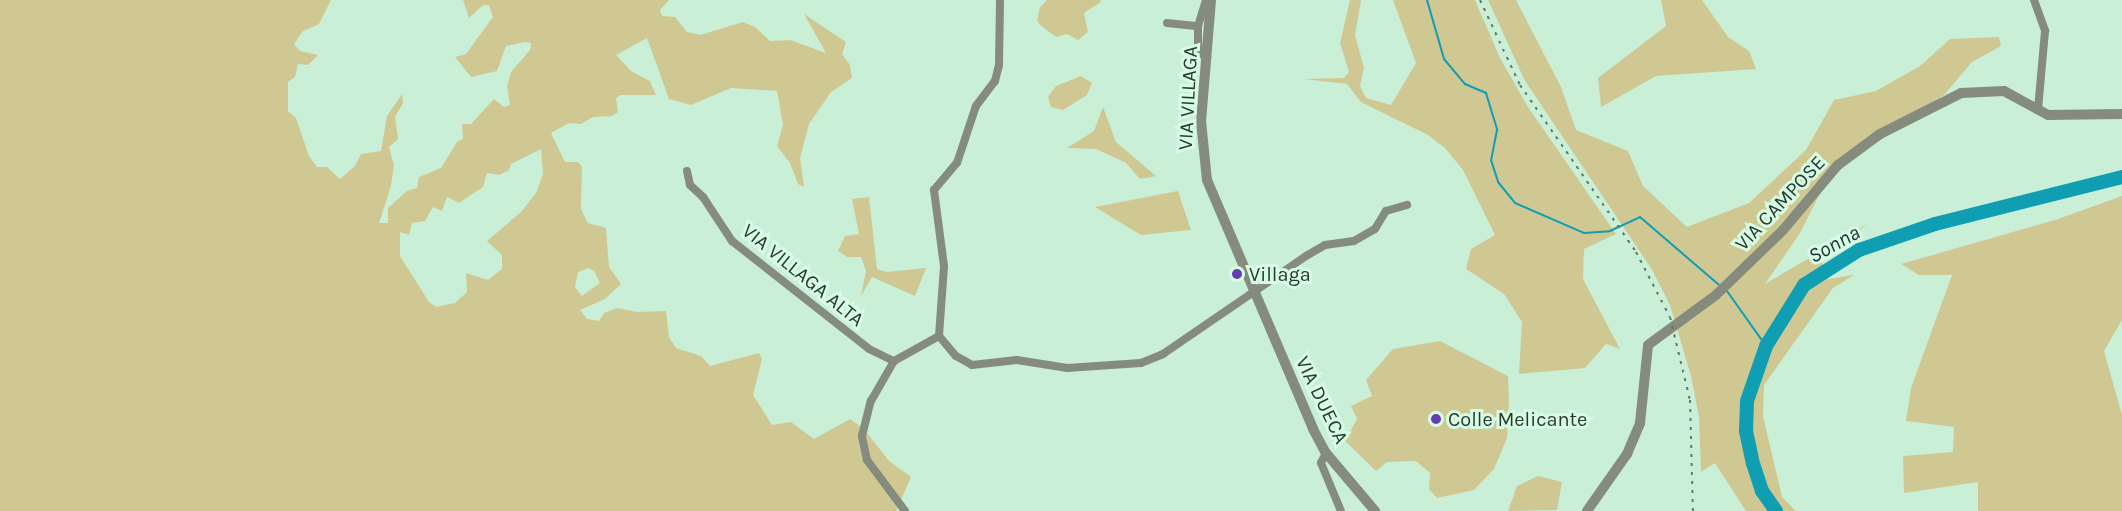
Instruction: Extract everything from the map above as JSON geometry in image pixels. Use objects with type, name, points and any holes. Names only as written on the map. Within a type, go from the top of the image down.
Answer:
[{"type":"street","points":[[1000,0],[999,65],[995,81],[976,106],[957,163],[934,190],[944,266],[939,336],[956,356],[972,365],[1017,360],[1067,368],[1141,363],[1163,354],[1254,295],[1306,256],[1325,245],[1354,241],[1375,229],[1386,211],[1407,205]]},
{"type":"street","points":[[1207,57],[1201,54],[1198,44],[1198,26],[1209,0]]},
{"type":"street","name":"VIA VILLAGA","points":[[1209,0],[1201,121],[1205,169],[1254,295]]},
{"type":"street","points":[[2034,0],[2045,31],[2038,110]]},
{"type":"street","points":[[1167,23],[1198,26]]},
{"type":"street","name":"VIA CAMPOSE","points":[[1587,511],[1627,454],[1640,423],[1648,345],[1716,295],[1732,280],[1783,230],[1838,165],[1928,107],[1961,93],[2004,91],[2048,115],[2122,114]]},
{"type":"street","name":"VIA VILLAGA ALTA","points":[[687,171],[690,185],[703,198],[732,241],[869,349],[894,361]]},
{"type":"street","name":"VIA DUECA","points":[[1254,295],[1326,453],[1375,511]]},
{"type":"street","points":[[905,511],[867,460],[862,436],[871,401],[894,361],[939,336]]},
{"type":"street","points":[[1326,453],[1321,464],[1341,511]]},
{"type":"shaded area","points":[[0,0],[331,0],[319,24],[303,31],[294,44],[300,51],[318,55],[308,65],[298,64],[295,77],[288,82],[288,111],[296,118],[309,156],[317,167],[327,167],[340,179],[355,166],[361,154],[381,151],[387,116],[402,94],[403,103],[395,117],[398,139],[389,147],[394,165],[391,186],[379,223],[388,223],[388,208],[407,191],[417,188],[419,177],[441,168],[457,142],[463,139],[462,124],[471,124],[494,99],[504,107],[510,105],[507,86],[511,72],[530,50],[531,43],[506,46],[497,71],[471,77],[455,57],[466,54],[493,17],[489,5],[483,5],[469,18],[463,0],[669,0],[660,10],[662,16],[675,17],[687,32],[700,35],[743,22],[755,27],[770,41],[790,40],[826,53],[804,14],[846,42],[842,54],[850,65],[852,78],[831,92],[809,124],[800,158],[804,187],[798,184],[790,163],[777,146],[783,125],[777,91],[731,88],[691,105],[669,99],[647,38],[616,55],[631,71],[650,81],[656,95],[621,95],[616,98],[618,112],[612,116],[593,117],[581,124],[569,123],[551,133],[565,162],[578,162],[582,167],[581,209],[588,223],[606,228],[609,267],[621,284],[605,299],[580,310],[587,319],[599,321],[604,313],[617,308],[637,312],[666,311],[669,337],[676,348],[701,356],[710,366],[759,353],[762,359],[753,395],[772,425],[791,422],[814,439],[850,419],[864,429],[889,461],[911,477],[896,511],[0,511]],"holes":[[[541,149],[543,174],[536,193],[521,212],[487,241],[502,255],[502,269],[488,280],[466,273],[467,292],[455,303],[436,307],[429,302],[400,256],[400,232],[409,235],[412,223],[425,221],[433,207],[442,211],[447,197],[459,203],[483,187],[487,173],[499,175],[509,170],[511,164]],[[588,268],[594,271],[600,283],[582,296],[575,287],[578,272]]]},
{"type":"shaded area","points":[[1047,0],[1100,0],[1101,2],[1084,13],[1088,32],[1078,40],[1067,34],[1056,37],[1040,25],[1037,20],[1040,7]]},
{"type":"shaded area","points":[[1350,0],[1361,0],[1355,35],[1364,68],[1360,86],[1366,98],[1391,105],[1416,63],[1393,0],[1475,0],[1500,58],[1528,107],[1616,234],[1584,249],[1583,279],[1620,349],[1606,344],[1585,368],[1519,374],[1522,322],[1504,294],[1466,269],[1471,249],[1495,235],[1463,170],[1445,148],[1428,135],[1361,102],[1347,84],[1304,79],[1344,78],[1349,72],[1340,43]]},
{"type":"shaded area","points":[[1488,0],[1516,0],[1561,87],[1576,130],[1628,151],[1643,186],[1687,227],[1749,203],[1806,150],[1834,100],[1876,91],[1920,66],[1950,39],[1999,37],[2001,46],[1972,62],[1944,95],[1836,162],[1800,233],[1765,284],[1867,224],[1821,261],[1828,279],[1854,275],[1833,288],[1764,385],[1763,416],[1782,497],[1796,511],[1746,511],[1715,463],[1701,472],[1699,417],[1691,376],[1670,305],[1651,268],[1525,81]]},
{"type":"shaded area","points":[[1661,0],[1702,0],[1728,37],[1749,51],[1756,69],[1656,76],[1601,107],[1598,78],[1666,26]]},
{"type":"shaded area","points":[[1081,76],[1092,83],[1087,95],[1063,110],[1051,107],[1048,97],[1056,86]]},
{"type":"shaded area","points":[[1103,107],[1116,142],[1156,176],[1140,179],[1126,163],[1096,149],[1067,148],[1094,131]]},
{"type":"shaded area","points":[[1178,191],[1191,230],[1141,235],[1095,207]]},
{"type":"shaded area","points":[[2122,196],[2122,320],[2104,351],[2122,415],[2122,511],[1978,511],[1978,482],[1904,493],[1903,456],[1953,452],[1954,427],[1906,421],[1911,388],[1952,275],[1919,275],[1901,264],[2058,219]]},
{"type":"shaded area","points":[[869,197],[877,269],[887,272],[926,268],[915,296],[872,277],[861,296],[866,271],[861,257],[847,257],[838,251],[845,236],[859,234],[852,199]]},
{"type":"shaded area","points":[[1440,341],[1508,376],[1509,401],[1507,438],[1494,469],[1474,490],[1437,498],[1429,489],[1430,473],[1416,461],[1387,462],[1376,471],[1345,441],[1357,419],[1351,406],[1372,396],[1366,380],[1393,349]]},
{"type":"shaded area","points":[[1538,476],[1562,482],[1557,510],[1508,511],[1517,486]]},
{"type":"waterway","points":[[1427,0],[1444,59],[1465,84],[1486,93],[1497,130],[1491,160],[1498,182],[1515,203],[1584,233],[1610,231],[1640,217],[1719,285]]},
{"type":"waterway","name":"Sonna","points":[[1776,511],[1762,491],[1753,464],[1746,431],[1747,401],[1766,346],[1804,285],[1859,250],[1935,224],[2122,177]]},
{"type":"waterway","points":[[1727,291],[1766,346]]},
{"type":"railway","points":[[1480,0],[1520,85],[1636,252],[1670,317],[1690,400],[1693,511]]},
{"type":"place","name":"Villaga","points":[[1237,274]]},
{"type":"place","name":"Colle Melicante","points":[[1436,419]]}]
